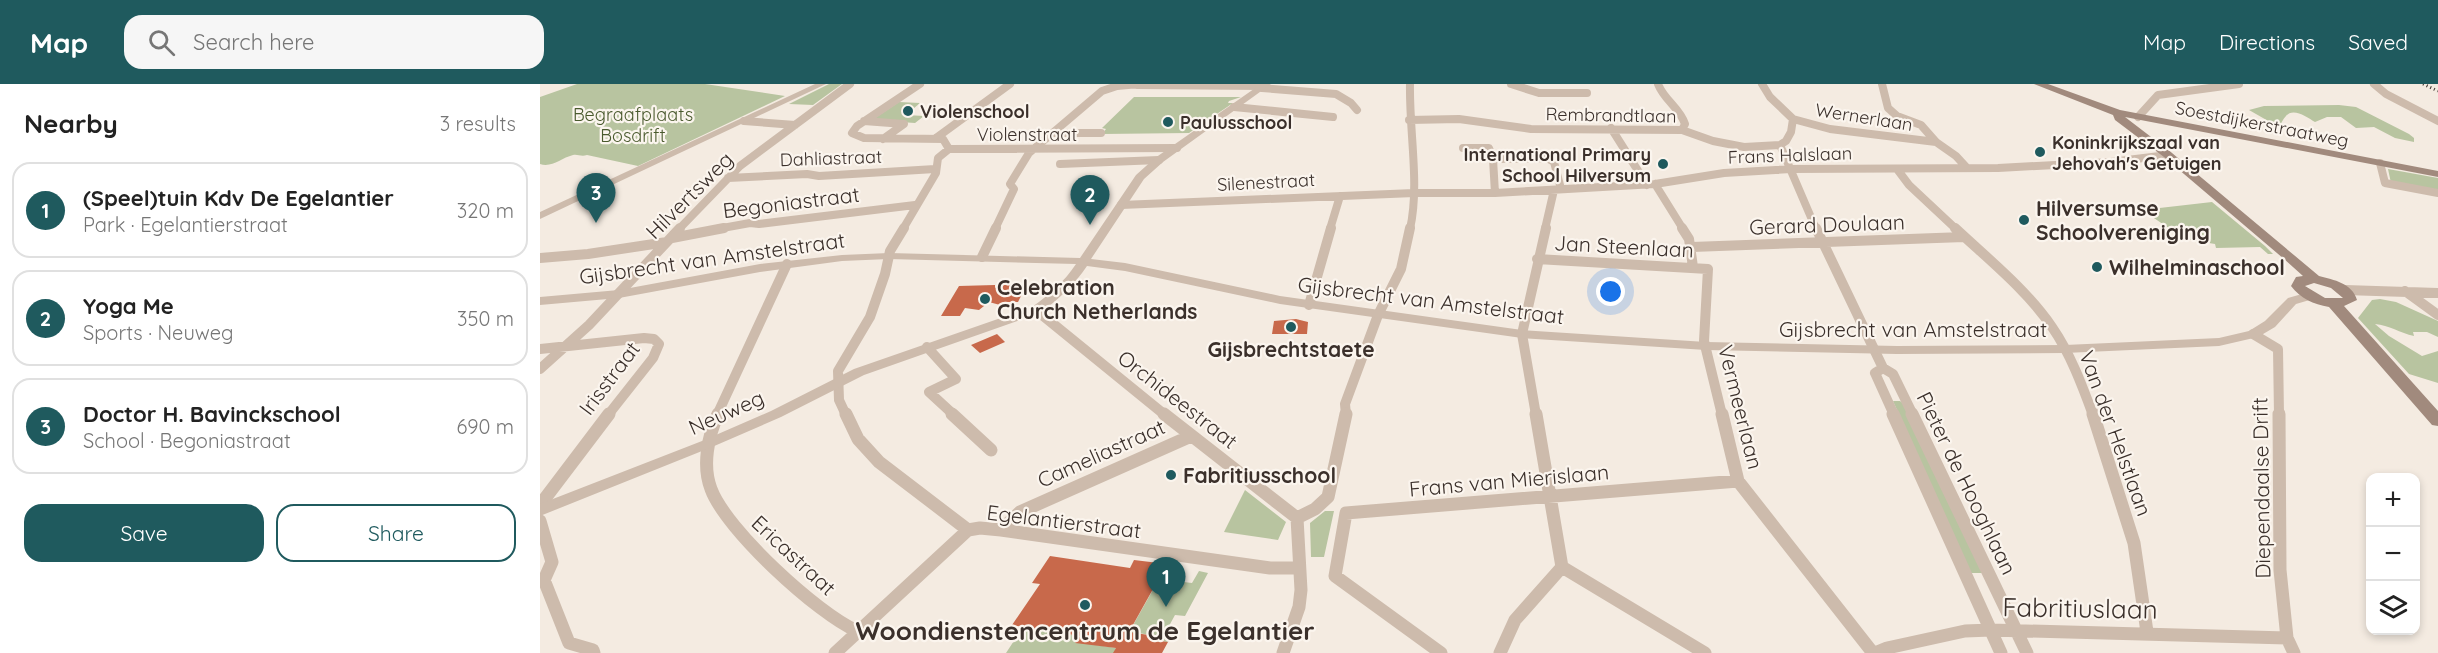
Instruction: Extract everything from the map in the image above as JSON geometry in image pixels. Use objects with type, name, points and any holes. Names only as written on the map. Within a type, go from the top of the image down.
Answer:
[{"type":"main road","points":[[2039,84],[2118,113],[2119,118],[2168,155],[2314,279]]},
{"type":"main road","name":"Soestdijkerstraatweg","points":[[2118,113],[2438,174]]},
{"type":"main road","points":[[2314,279],[2331,283],[2345,290],[2350,300],[2333,303],[2309,296],[2300,289],[2298,284],[2301,280],[2314,279]]},
{"type":"main road","points":[[2333,303],[2438,421]]},
{"type":"street","points":[[540,216],[822,84]]},
{"type":"street","name":"Hilvertsweg","points":[[540,369],[568,346],[728,178],[763,148],[850,84]]},
{"type":"street","points":[[920,84],[864,121],[852,133],[855,136],[883,139],[936,138],[1010,84]]},
{"type":"street","points":[[1283,653],[1299,607],[1297,518],[1315,509],[1330,491],[1346,416],[1345,404],[1378,315],[1401,270],[1414,206],[1409,120],[1410,84]]},
{"type":"street","points":[[1511,84],[1523,90],[1539,93],[1587,93]]},
{"type":"street","points":[[1658,84],[1663,97],[1684,118],[1685,124],[1682,130]]},
{"type":"street","name":"Wernerlaan","points":[[1762,84],[1770,97],[1793,118],[1830,129],[1936,142],[1956,156],[1967,168]]},
{"type":"street","points":[[1881,84],[1888,108],[1897,116],[1921,124],[1936,142]]},
{"type":"street","points":[[2138,117],[2158,95],[2239,84]]},
{"type":"street","points":[[2374,84],[2386,94],[2438,121]]},
{"type":"street","points":[[982,257],[1014,189],[1010,184],[1023,162],[1102,91],[1117,86],[1138,85],[1265,86],[1289,92],[1328,93],[1342,97],[1352,103],[1357,110]]},
{"type":"street","name":"Neuweg","points":[[540,510],[707,444],[859,372],[1036,310],[1060,292],[1085,261],[1140,177],[1159,160],[1265,86]]},
{"type":"street","points":[[1234,107],[1333,117]]},
{"type":"street","points":[[1780,145],[1786,141],[1791,132],[1793,118]]},
{"type":"street","name":"Rembrandtlaan","points":[[1409,120],[1459,119],[1531,129],[1682,130],[1729,145],[1780,145]]},
{"type":"street","points":[[744,121],[795,124]]},
{"type":"street","points":[[864,121],[904,124],[883,139]]},
{"type":"street","points":[[1611,128],[1692,247],[1693,267]]},
{"type":"street","points":[[1054,133],[1101,133]]},
{"type":"street","name":"Violenstraat","points":[[936,138],[943,139],[949,149],[1177,148]]},
{"type":"street","name":"Pieter de Hooghlaan","points":[[1780,145],[1822,243],[1883,368],[1893,374],[2026,653]]},
{"type":"street","points":[[1463,148],[1489,148],[1493,159],[1495,193]]},
{"type":"street","name":"Egelantierstraat","points":[[949,149],[940,154],[935,163],[935,169],[922,199],[915,205],[889,256],[870,317],[838,371],[839,400],[858,439],[879,462],[968,530],[980,528],[1001,530],[1270,568],[1299,568]]},
{"type":"street","name":"Frans Halslaan","points":[[1414,193],[1495,193],[1651,185],[1724,172],[1791,169],[1967,168],[2111,162],[2168,155]]},
{"type":"street","points":[[1493,159],[1547,158],[1554,162],[1558,190],[1537,259],[1521,334],[1562,567],[1705,653]]},
{"type":"street","points":[[1060,164],[1159,160]]},
{"type":"street","points":[[2380,163],[2385,183],[2438,193]]},
{"type":"street","name":"Dahliastraat","points":[[728,178],[840,175],[935,169]]},
{"type":"street","name":"Van der Helstlaan","points":[[1897,169],[1909,184],[2022,291],[2052,327],[2065,348],[2084,390],[2106,450],[2134,543],[2147,632]]},
{"type":"street","name":"Silenestraat","points":[[1121,205],[1414,193]]},
{"type":"street","points":[[1309,305],[1340,196]]},
{"type":"street","name":"Begoniastraat","points":[[540,258],[597,253],[750,223],[759,224],[915,205]]},
{"type":"street","name":"Gerard Doulaan","points":[[1692,247],[1964,237]]},
{"type":"street","name":"Gijsbrecht van Amstelstraat","points":[[540,301],[619,294],[787,264],[889,256],[982,257],[1085,261],[1309,305],[1521,334],[1706,346],[1875,350],[2065,348],[2193,344],[2237,339],[2253,334],[2270,324],[2292,301],[2309,296]]},
{"type":"street","name":"Jan Steenlaan","points":[[1537,259],[1708,269]]},
{"type":"street","name":"Ericastraat","points":[[787,264],[710,431],[707,444],[710,489],[740,536],[841,624],[857,631]]},
{"type":"street","name":"Vermeerlaan","points":[[1708,269],[1706,346],[1738,481],[1874,653]]},
{"type":"street","points":[[2345,290],[2438,293]]},
{"type":"street","points":[[2405,291],[2438,315]]},
{"type":"street","name":"Orchideestraat","points":[[1036,310],[1191,436],[1297,518]]},
{"type":"street","name":"Diependaalse Drift","points":[[2253,334],[2278,349],[2280,570],[2287,638],[2294,653]]},
{"type":"street","name":"Irisstraat","points":[[540,349],[644,338],[654,339],[659,344],[653,358],[545,496],[540,506]]},
{"type":"street","points":[[927,347],[956,379],[929,392],[991,450]]},
{"type":"street","name":"Pieter de Hooghlaan","points":[[1883,368],[1876,370],[1875,373],[2001,653]]},
{"type":"street","name":"Cameliastraat","points":[[1001,530],[1020,512],[1191,436]]},
{"type":"street","name":"Frans van Mierislaan","points":[[1441,653],[1335,576],[1346,513],[1738,481]]},
{"type":"street","points":[[540,521],[552,562],[544,580],[569,643],[593,650],[594,653]]},
{"type":"street","points":[[835,653],[968,530]]},
{"type":"street","points":[[1500,653],[1515,620],[1562,567]]},
{"type":"street","name":"Fabritiuslaan","points":[[1874,653],[1887,648],[1965,631],[1991,630],[2147,632],[2287,638]]},
{"type":"green space","name":"Begraafplaats Bosdrift","points":[[577,84],[705,84],[785,96],[638,166],[587,155],[573,155],[553,164],[540,164],[540,97]]},
{"type":"green space","points":[[829,84],[842,84],[813,105],[789,104]]},
{"type":"green space","points":[[1134,97],[1241,97],[1229,101],[1228,103],[1233,103],[1189,133],[1102,134],[1106,129],[1102,128]]},
{"type":"green space","points":[[899,102],[920,103],[906,115],[924,116],[915,123],[872,120]]},
{"type":"green space","points":[[2339,105],[2356,107],[2409,134],[2414,138],[2414,142],[2395,138],[2374,127],[2356,128],[2341,117],[2327,117],[2315,122],[2292,112],[2280,125],[2249,110],[2264,106]]},
{"type":"green space","points":[[2388,169],[2438,178],[2438,192],[2391,183]]},
{"type":"green space","points":[[2212,202],[2273,254],[2268,254],[2260,247],[2216,248],[2215,244],[2185,239],[2142,210]]},
{"type":"green space","points":[[2372,300],[2396,302],[2438,321],[2438,337],[2427,332],[2413,332],[2414,336],[2375,324],[2389,336],[2422,356],[2438,351],[2438,383],[2409,374],[2358,318]]},
{"type":"green space","points":[[1893,401],[1900,401],[1904,404],[1983,573],[1970,573]]},
{"type":"green space","points":[[1245,490],[1286,522],[1278,540],[1224,532]]},
{"type":"green space","points":[[1325,511],[1334,511],[1324,557],[1311,557],[1310,523]]},
{"type":"green space","points":[[1199,571],[1208,573],[1185,616],[1175,615],[1163,637],[1173,639],[1168,642],[1153,640],[1154,636],[1139,633],[1137,637],[1127,636],[1159,579],[1192,583]]},
{"type":"green space","points":[[1023,627],[1080,636],[1077,642],[1116,648],[1114,653],[1006,653]]},
{"type":"building","name":"Celebration Church Netherlands","points":[[1004,282],[1019,286],[1018,288],[1037,288],[1022,294],[1018,302],[1003,302],[1000,305],[989,302],[979,310],[965,308],[960,316],[941,316],[959,286],[995,285],[995,288]]},
{"type":"building","name":"Gijsbrechtstaete","points":[[1296,319],[1308,322],[1307,334],[1272,334],[1274,321]]},
{"type":"building","points":[[997,334],[1005,342],[980,353],[971,345]]},
{"type":"building","name":"Woondienstencentrum de Egelantier","points":[[1050,556],[1130,568],[1134,560],[1167,564],[1129,632],[1155,636],[1153,640],[1168,642],[1162,653],[1113,653],[1116,648],[1075,643],[1080,636],[1012,625],[1040,584],[1032,583]]},
{"type":"railway","points":[[2423,84],[2438,91]]},
{"type":"place","name":"Violenschool","points":[[908,111]]},
{"type":"place","name":"Paulusschool","points":[[1168,122]]},
{"type":"place","name":"Koninkrijkszaal van Jehovah's Getuigen","points":[[2040,152]]},
{"type":"place","name":"International Primary School Hilversum","points":[[1663,164]]},
{"type":"place","name":"Hilversumse Schoolvereniging","points":[[2024,220]]},
{"type":"place","name":"Doctor H. Bavinckschool","points":[[596,223]]},
{"type":"place","name":"Yoga Me","points":[[1090,225]]},
{"type":"place","name":"Wilhelminaschool","points":[[2097,267]]},
{"type":"place","name":"Celebration Church Netherlands","points":[[985,299]]},
{"type":"place","name":"Gijsbrechtstaete","points":[[1291,327]]},
{"type":"place","name":"Fabritiusschool","points":[[1171,475]]},
{"type":"place","name":"Woondienstencentrum de Egelantier","points":[[1085,605]]},
{"type":"place","name":"(Speel)tuin Kdv De Egelantier","points":[[1166,607]]}]
